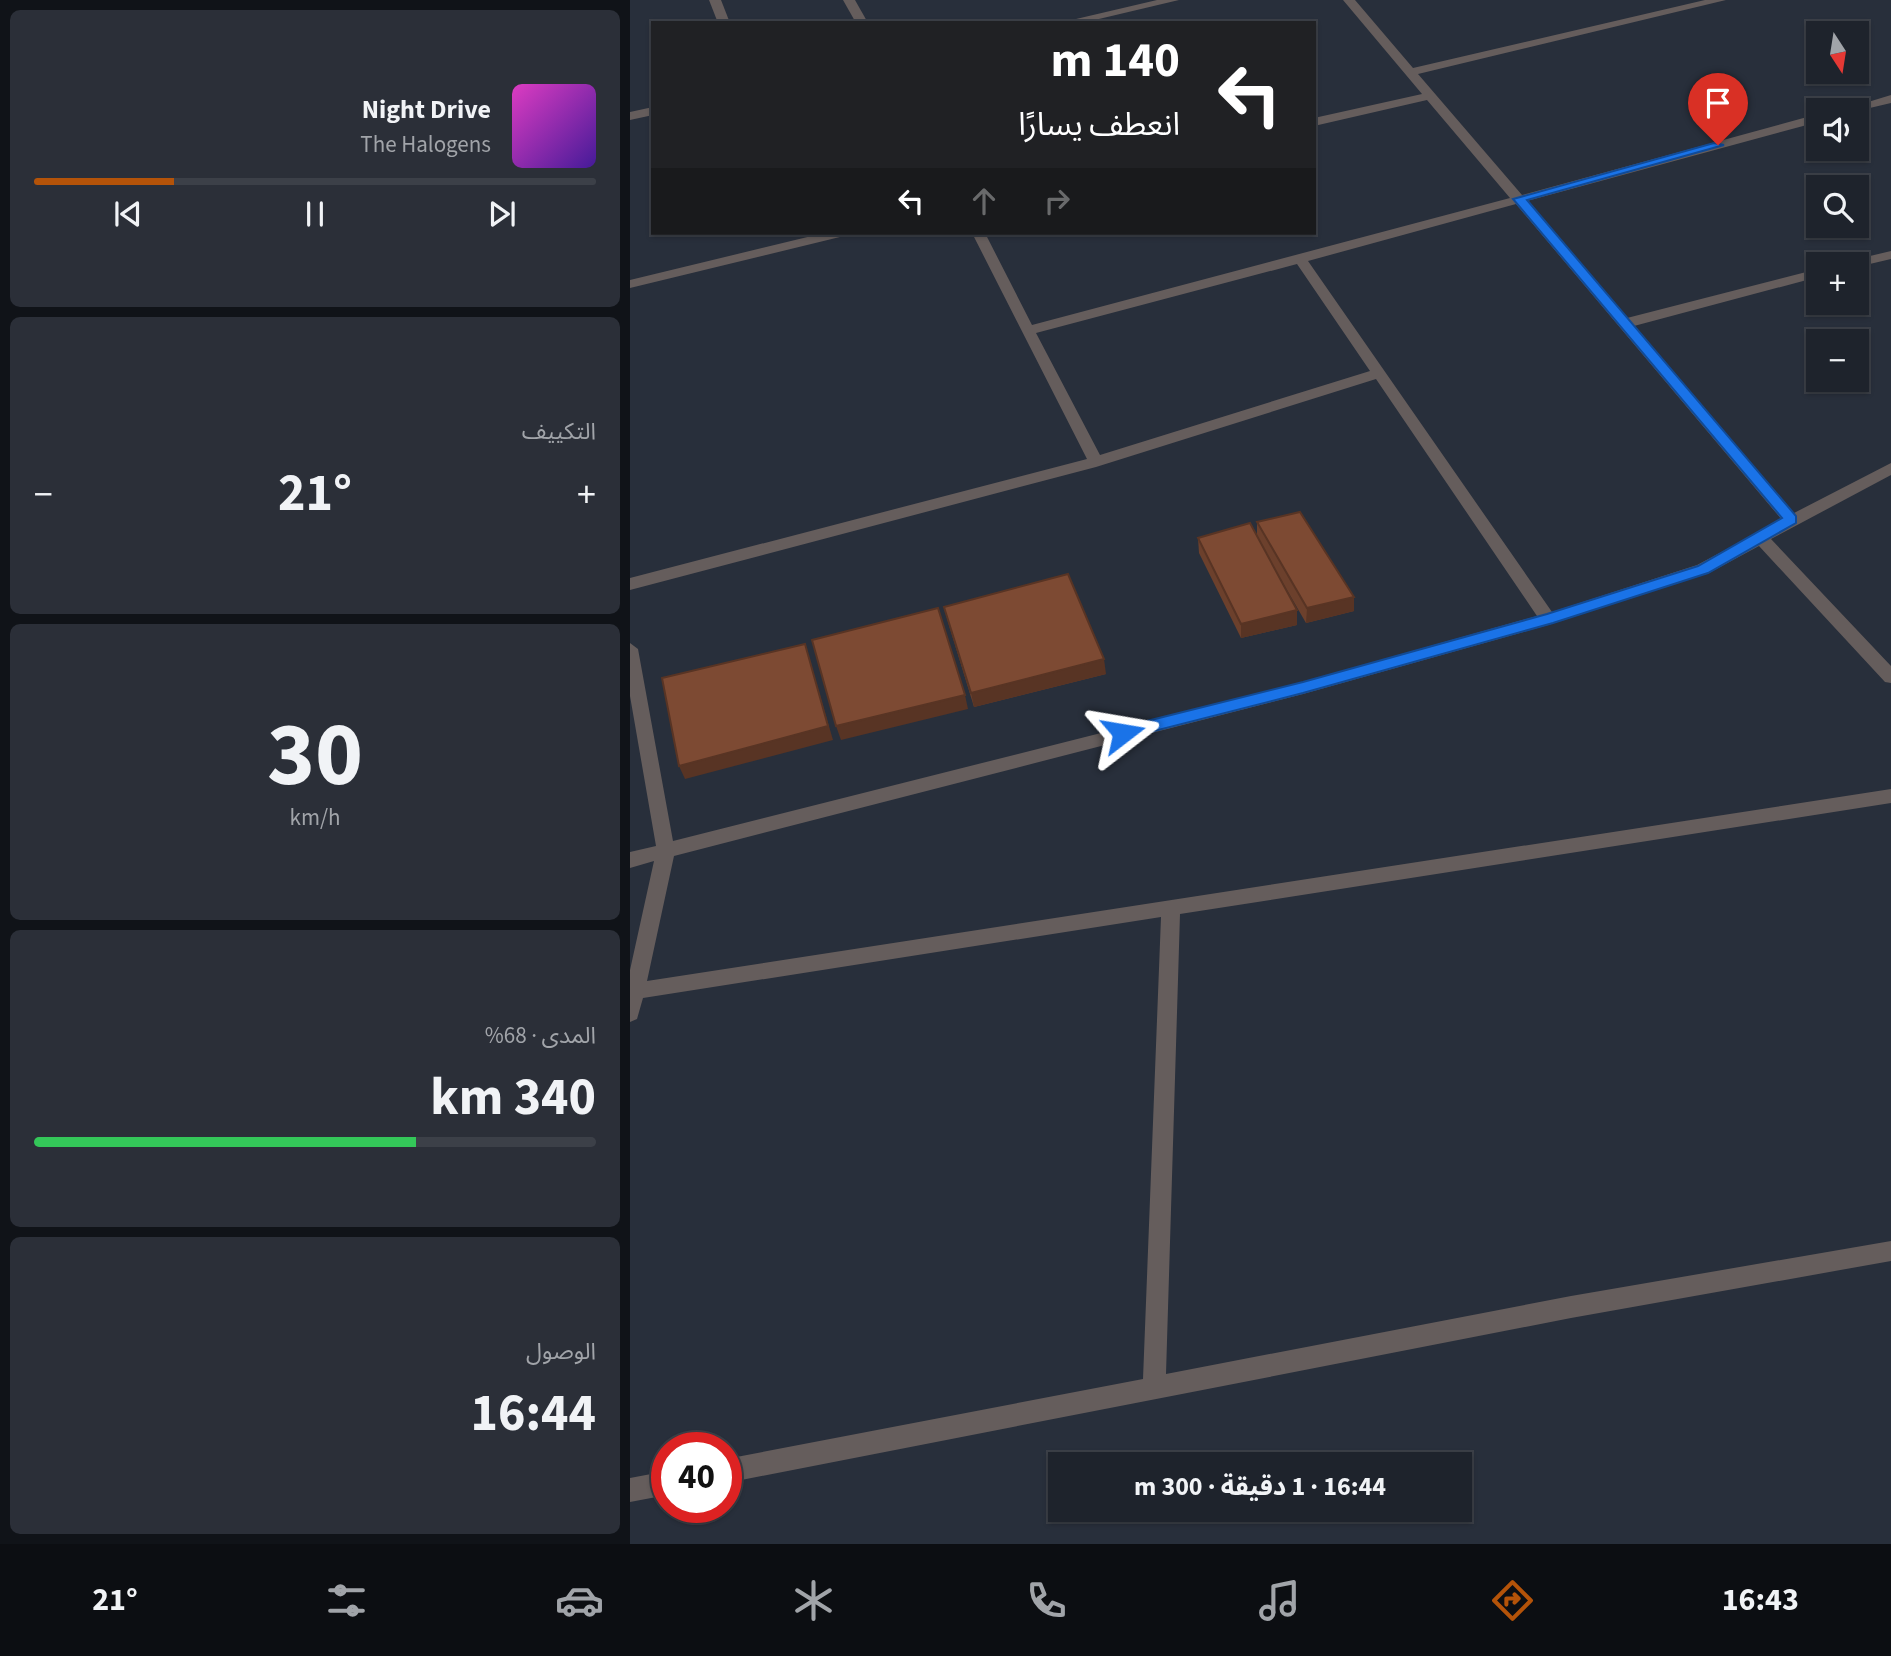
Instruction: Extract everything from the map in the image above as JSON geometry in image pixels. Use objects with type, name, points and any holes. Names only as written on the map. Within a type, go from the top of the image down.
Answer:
[{"type":"street","points":[[715,0],[723,21]]},
{"type":"street","points":[[849,0],[861,21]]},
{"type":"street","points":[[1074,21],[1173,0]]},
{"type":"street","points":[[1349,0],[1791,520]]},
{"type":"street","points":[[1411,72],[1720,0]]},
{"type":"street","points":[[1316,122],[1432,95]]},
{"type":"street","points":[[1869,105],[1891,99]]},
{"type":"street","points":[[630,116],[651,111]]},
{"type":"street","points":[[1029,330],[1806,121]]},
{"type":"street","points":[[630,284],[831,235]]},
{"type":"street","points":[[979,235],[1096,461]]},
{"type":"street","points":[[1869,260],[1891,255]]},
{"type":"street","points":[[1300,259],[1548,620]]},
{"type":"street","points":[[1623,324],[1806,277]]},
{"type":"street","points":[[630,584],[1096,461],[1380,373]]},
{"type":"street","points":[[630,860],[1303,688],[1548,620],[1703,569],[1891,468]]},
{"type":"street","points":[[1761,538],[1891,677]]},
{"type":"street","points":[[630,649],[666,850],[630,1013]]},
{"type":"street","points":[[635,991],[1891,796]]},
{"type":"street","points":[[1154,1388],[1171,908]]},
{"type":"street","points":[[742,1468],[1571,1307],[1891,1251]]},
{"type":"street","points":[[630,1490],[651,1486]]},
{"type":"building","points":[[1300,512],[1354,597],[1307,608],[1257,522]]},
{"type":"building","points":[[1250,523],[1297,610],[1241,624],[1198,538]]},
{"type":"building","points":[[1068,574],[1104,659],[971,693],[944,607]]},
{"type":"building","points":[[938,608],[965,695],[836,726],[812,640]]},
{"type":"building","points":[[805,644],[828,726],[679,766],[662,678]]},
{"type":"route","points":[[1123,733],[1303,688],[1548,620],[1703,569],[1791,520],[1519,199],[1718,145]]}]
